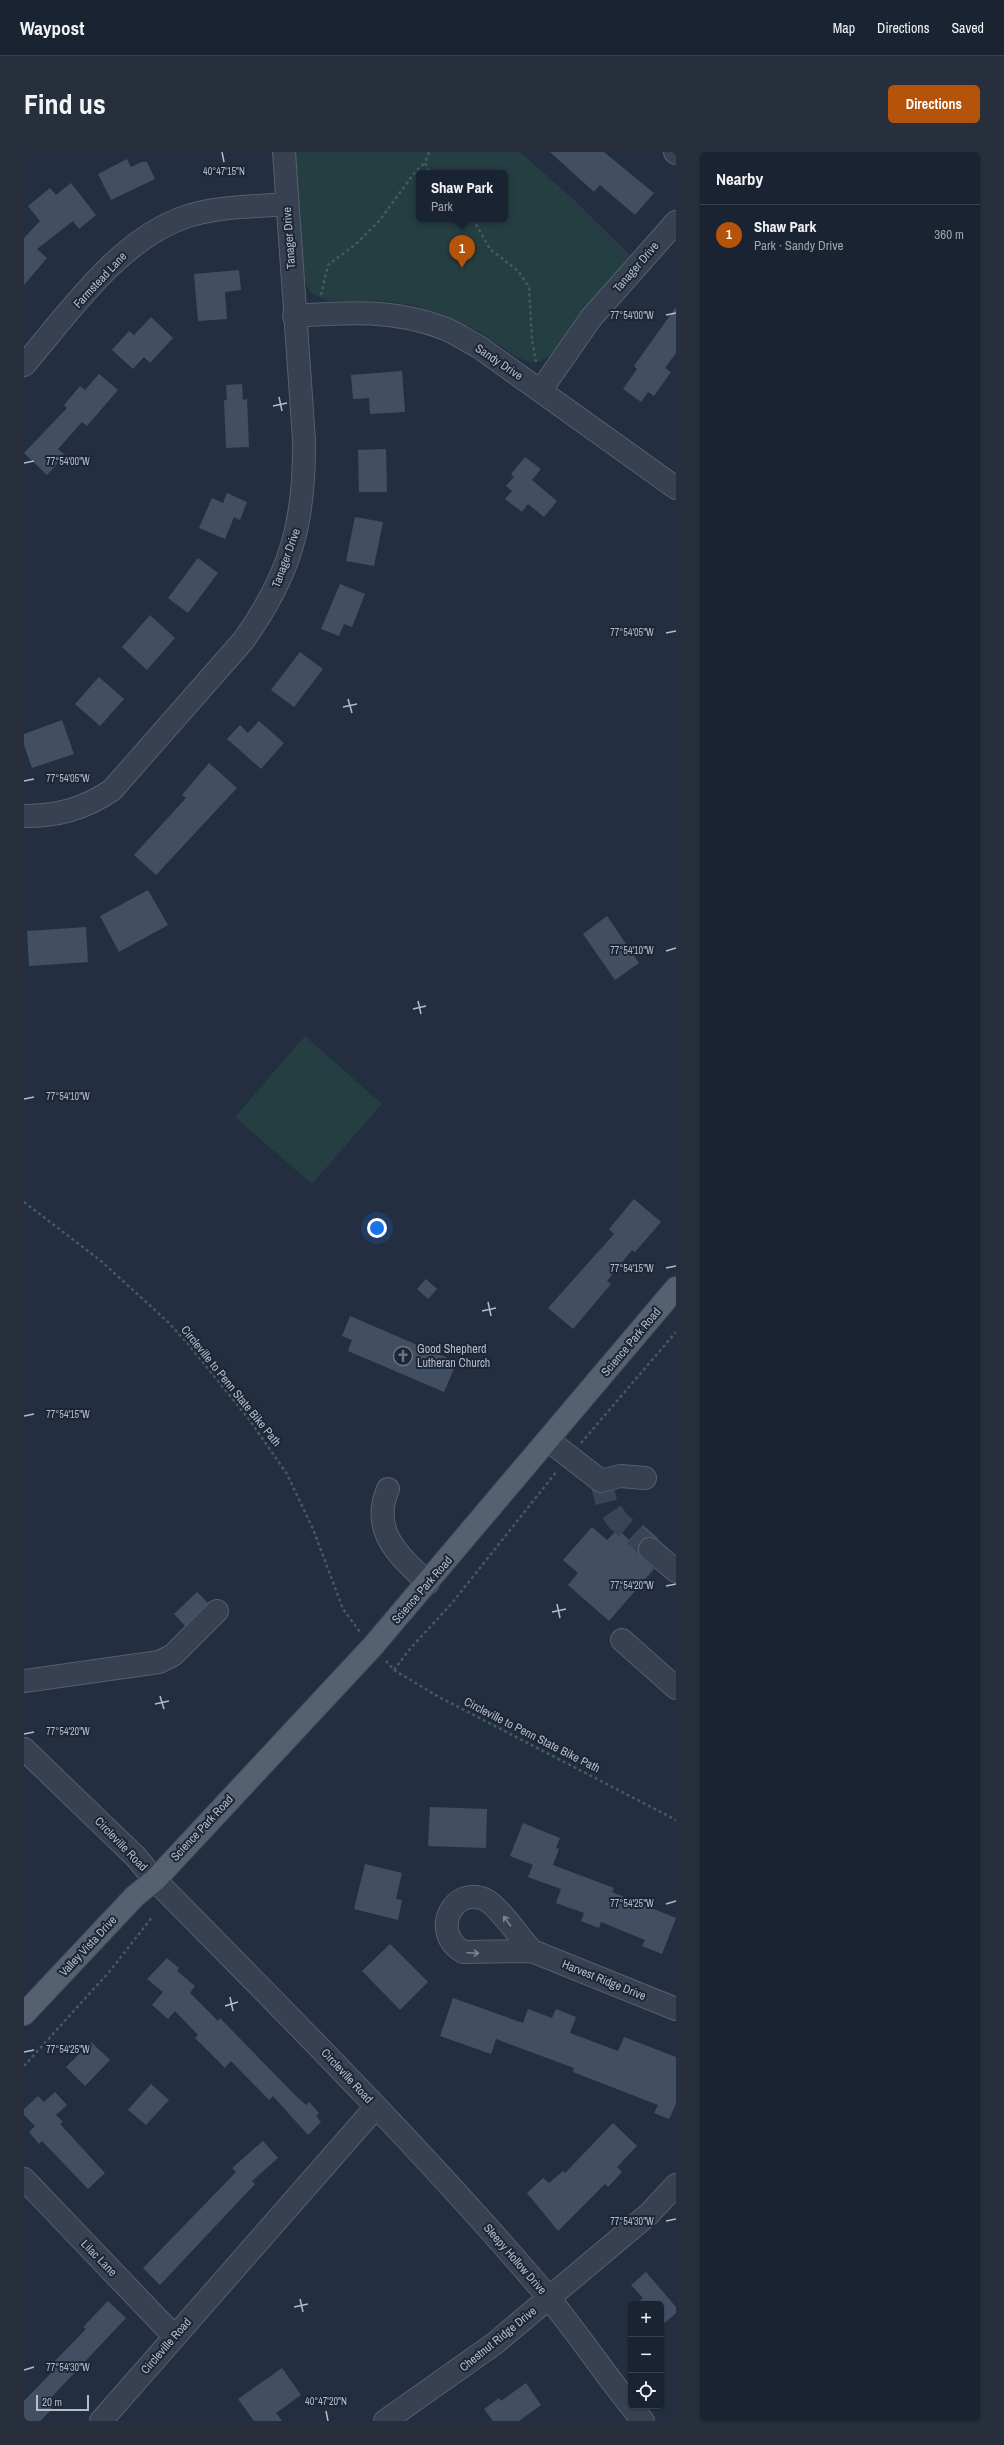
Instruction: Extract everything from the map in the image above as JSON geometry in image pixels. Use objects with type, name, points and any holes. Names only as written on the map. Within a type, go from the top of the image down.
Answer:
[{"type":"main road","name":"Science Park Road","points":[[155,1880],[373,1646],[428,1583],[676,1288]]},
{"type":"main road","name":"Valley Vista Drive","points":[[24,2014],[135,1896],[155,1880]]},
{"type":"street","name":"Tanager Drive","points":[[24,816],[48,816],[72,811],[93,802],[112,790],[243,641],[260,617],[277,587],[290,555],[299,521],[304,480],[304,440],[294,316],[284,152]]},
{"type":"street","name":"Farmstead Lane","points":[[24,365],[114,262],[136,243],[184,217],[209,211],[287,204]]},
{"type":"street","name":"Tanager Drive","points":[[541,390],[591,318],[676,222]]},
{"type":"street","name":"Sandy Drive","points":[[294,316],[379,313],[410,318],[446,329],[479,346],[676,488]]},
{"type":"street","points":[[548,1440],[601,1480],[620,1476],[646,1478]]},
{"type":"street","points":[[388,1489],[383,1501],[381,1515],[387,1537],[406,1562],[428,1583]]},
{"type":"street","points":[[650,1549],[676,1571]]},
{"type":"street","points":[[24,1681],[159,1662],[173,1655],[217,1611]]},
{"type":"street","points":[[622,1640],[676,1688]]},
{"type":"street","name":"Circleville Road","points":[[24,1749],[136,1857],[155,1880],[307,2033],[376,2107],[100,2421]]},
{"type":"street","name":"Harvest Ridge Drive","points":[[532,1951],[676,2009]]},
{"type":"street","name":"Sleepy Hollow Drive","points":[[376,2107],[549,2298],[643,2421]]},
{"type":"street","name":"Lilac Lane","points":[[24,2179],[174,2336]]},
{"type":"street","name":"Chestnut Ridge Drive","points":[[385,2421],[464,2367],[649,2214],[676,2185]]},
{"type":"path","points":[[417,170],[425,163],[429,152]]},
{"type":"path","points":[[425,163],[428,170]]},
{"type":"path","points":[[317,314],[328,264],[356,244],[379,221],[416,171]]},
{"type":"path","points":[[475,222],[490,249],[518,271],[529,287],[533,346],[541,390]]},
{"type":"path","name":"Circleville to Penn State Bike Path","points":[[24,1202],[68,1235],[152,1308],[188,1344],[221,1384],[269,1446],[287,1474],[313,1529],[343,1610],[359,1630]]},
{"type":"path","points":[[394,1670],[409,1650],[452,1603],[569,1456],[676,1332]]},
{"type":"path","name":"Circleville to Penn State Bike Path","points":[[384,1659],[394,1670],[439,1696],[676,1820]]},
{"type":"path","points":[[24,2066],[110,1971],[153,1916]]},
{"type":"green space","points":[[295,152],[520,152],[574,200],[631,256],[583,312],[550,356],[541,361],[531,362],[518,358],[483,334],[443,314],[412,305],[382,301],[328,301],[311,293],[304,279]]},
{"type":"green space","points":[[305,1036],[382,1104],[312,1184],[235,1117]]},
{"type":"building","points":[[550,152],[604,152],[654,193],[635,215],[600,185],[594,192]]},
{"type":"building","points":[[127,159],[131,167],[142,162],[147,162],[155,179],[111,200],[98,174]]},
{"type":"building","points":[[71,183],[96,215],[79,229],[73,221],[37,249],[47,258],[24,285],[24,238],[40,221],[28,206],[50,188],[56,195]]},
{"type":"building","points":[[239,270],[241,290],[225,292],[227,319],[198,321],[194,274]]},
{"type":"building","points":[[676,307],[676,353],[665,368],[671,372],[654,396],[648,392],[641,402],[623,389],[637,369],[634,366]]},
{"type":"building","points":[[151,317],[173,338],[150,363],[144,357],[133,369],[112,350],[129,331],[134,335]]},
{"type":"building","points":[[402,371],[405,412],[370,414],[369,398],[353,399],[351,375]]},
{"type":"building","points":[[99,374],[118,390],[87,426],[82,422],[58,449],[65,455],[47,475],[24,453],[67,408],[64,405],[80,386],[85,390]]},
{"type":"building","points":[[242,384],[243,400],[247,399],[249,447],[226,448],[224,400],[227,400],[226,385]]},
{"type":"building","points":[[386,449],[387,492],[359,492],[358,450]]},
{"type":"building","points":[[525,457],[541,469],[532,480],[557,501],[544,517],[528,504],[522,512],[505,499],[512,491],[506,486],[514,477],[511,474]]},
{"type":"building","points":[[227,493],[247,502],[240,520],[234,517],[225,539],[199,528],[212,498],[223,503]]},
{"type":"building","points":[[355,517],[383,522],[374,566],[346,561]]},
{"type":"building","points":[[198,558],[218,573],[188,613],[168,598]]},
{"type":"building","points":[[340,584],[365,594],[352,627],[344,624],[339,636],[321,629]]},
{"type":"building","points":[[150,615],[175,638],[147,670],[122,647]]},
{"type":"building","points":[[300,652],[323,669],[294,707],[271,690]]},
{"type":"building","points":[[99,677],[124,699],[100,726],[75,704]]},
{"type":"building","points":[[62,720],[74,754],[32,768],[24,745],[24,734]]},
{"type":"building","points":[[259,721],[284,743],[261,769],[227,739],[240,725],[248,733]]},
{"type":"building","points":[[209,763],[237,788],[156,875],[134,855],[186,798],[182,795]]},
{"type":"building","points":[[148,890],[168,925],[119,952],[100,916]]},
{"type":"building","points":[[607,916],[639,963],[615,980],[583,934]]},
{"type":"building","points":[[86,927],[88,962],[29,966],[27,931]]},
{"type":"building","points":[[634,1199],[661,1222],[635,1252],[632,1250],[607,1281],[611,1284],[573,1329],[548,1308],[614,1234],[609,1229]]},
{"type":"building","points":[[426,1279],[437,1289],[428,1299],[417,1289]]},
{"type":"building","name":"Good Shepherd Lutheran Church","points":[[350,1316],[457,1362],[444,1392],[348,1351],[352,1340],[342,1336]]},
{"type":"building","points":[[643,1525],[659,1539],[645,1537],[638,1547],[642,1558],[654,1569],[609,1621],[568,1585],[578,1573],[563,1560],[592,1527],[607,1540],[618,1529],[629,1540]]},
{"type":"building","points":[[197,1592],[208,1603],[185,1626],[174,1614]]},
{"type":"building","points":[[430,1807],[487,1809],[486,1848],[428,1846]]},
{"type":"building","points":[[523,1823],[560,1838],[556,1848],[559,1849],[553,1865],[614,1888],[612,1892],[676,1918],[662,1954],[642,1946],[645,1940],[601,1922],[599,1928],[581,1921],[584,1913],[556,1903],[561,1889],[528,1877],[533,1865],[510,1856]]},
{"type":"building","points":[[365,1864],[402,1873],[396,1899],[402,1900],[398,1920],[354,1909]]},
{"type":"building","points":[[390,1944],[428,1982],[400,2010],[362,1971]]},
{"type":"building","points":[[167,1958],[179,1968],[177,1971],[195,1986],[190,1993],[218,2021],[220,2018],[296,2096],[306,2105],[309,2102],[319,2113],[316,2116],[321,2122],[308,2135],[273,2096],[269,2100],[231,2061],[225,2068],[195,2038],[198,2035],[175,2011],[168,2019],[152,2005],[163,1992],[147,1979]]},
{"type":"building","points":[[453,1998],[523,2023],[528,2009],[552,2018],[556,2009],[576,2017],[570,2033],[618,2051],[624,2037],[676,2057],[676,2104],[669,2119],[654,2113],[658,2105],[573,2072],[574,2068],[496,2039],[491,2054],[440,2036]]},
{"type":"building","points":[[91,2042],[110,2060],[85,2086],[66,2067]]},
{"type":"building","points":[[151,2084],[169,2100],[146,2125],[128,2110]]},
{"type":"building","points":[[55,2092],[67,2105],[56,2115],[63,2122],[60,2124],[105,2173],[88,2189],[42,2141],[39,2144],[29,2132],[35,2126],[24,2115],[24,2109],[38,2096],[44,2102]]},
{"type":"building","points":[[613,2123],[637,2146],[617,2167],[622,2172],[608,2187],[605,2184],[558,2231],[527,2193],[543,2178],[549,2183],[563,2171],[565,2173]]},
{"type":"building","points":[[263,2141],[278,2158],[252,2181],[255,2184],[160,2285],[143,2268],[236,2172],[232,2168]]},
{"type":"building","points":[[646,2272],[676,2307],[676,2313],[664,2323],[664,2301],[640,2301],[643,2298],[631,2285]]},
{"type":"building","points":[[108,2301],[126,2318],[46,2403],[52,2409],[40,2421],[24,2421],[24,2401],[51,2373],[47,2369],[86,2329],[83,2327]]},
{"type":"building","points":[[282,2368],[301,2395],[276,2413],[282,2421],[254,2421],[238,2399]]},
{"type":"building","points":[[526,2383],[541,2405],[519,2421],[493,2421],[484,2409],[499,2398],[501,2401]]},
{"type":"tunnel","points":[[601,1481],[607,1505],[618,1521],[650,1549]]},
{"type":"place","name":"Shaw Park","points":[[462,268]]},
{"type":"place","name":"Good Shepherd Lutheran Church","points":[[403,1356]]}]
